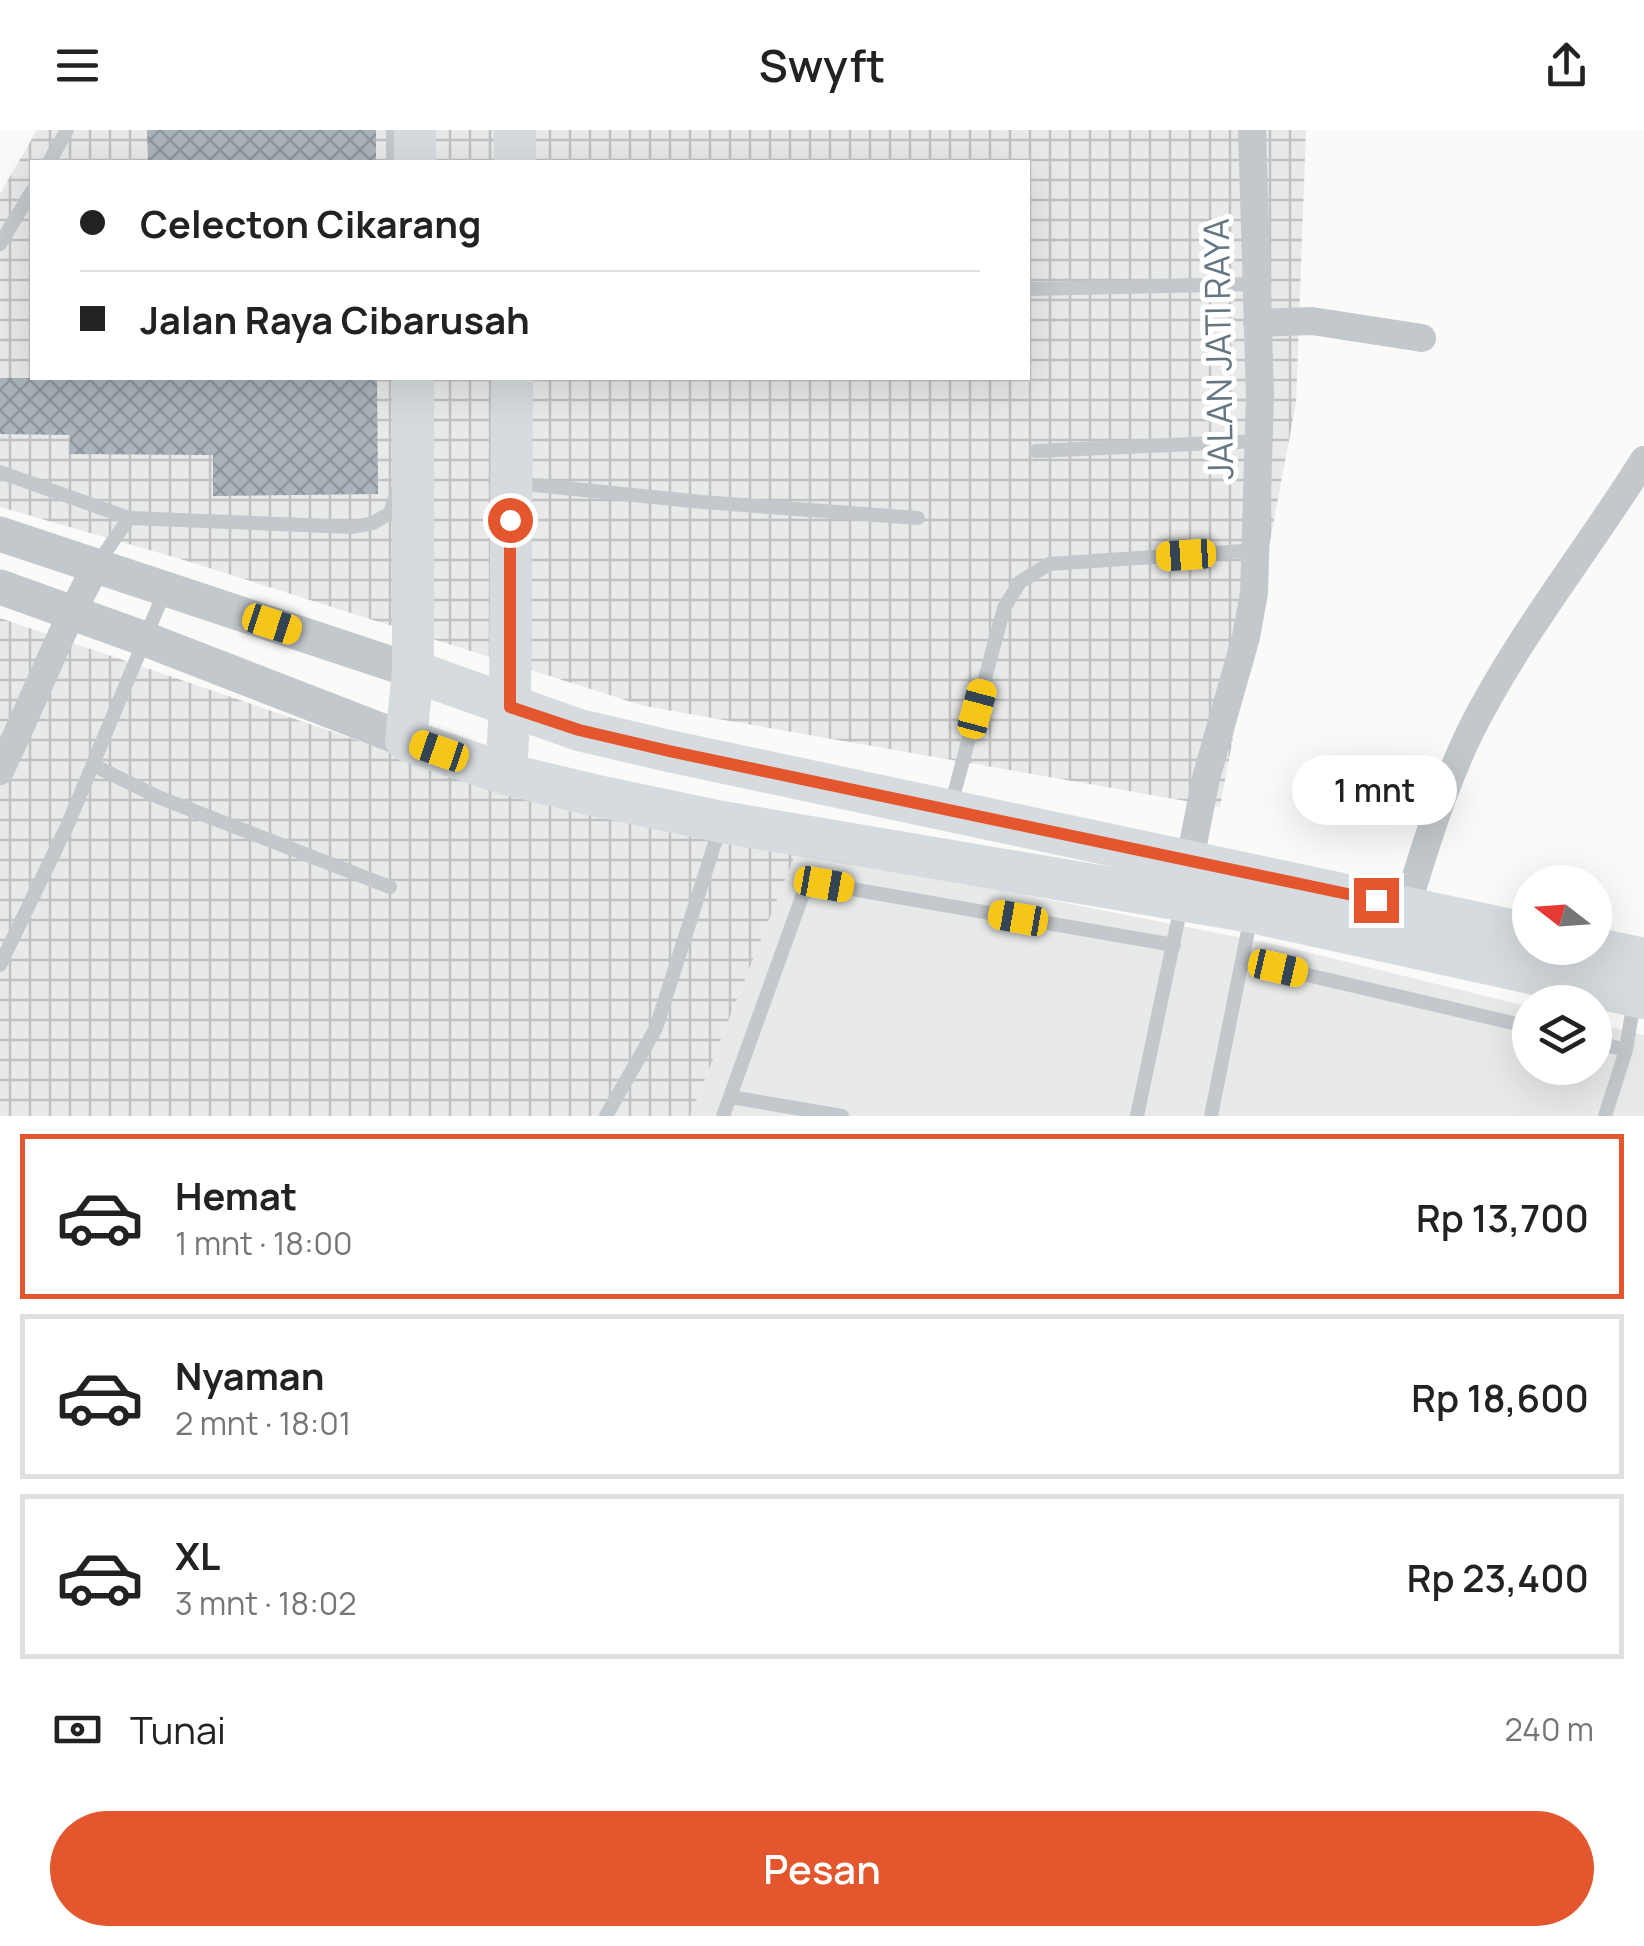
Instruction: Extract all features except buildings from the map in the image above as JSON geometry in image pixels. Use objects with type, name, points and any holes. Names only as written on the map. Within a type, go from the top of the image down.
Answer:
[{"type":"main road","points":[[414,160],[415,130]]},
{"type":"main road","points":[[515,130],[515,160]]},
{"type":"main road","points":[[506,774],[512,380]]},
{"type":"main road","points":[[405,386],[413,671],[406,740],[506,774],[722,822],[1186,880],[1641,984]]},
{"type":"main road","points":[[413,671],[579,730],[949,810],[1186,880]]},
{"type":"main road","points":[[1256,894],[1407,906],[1512,930]]},
{"type":"main road","points":[[1612,962],[1641,984]]},
{"type":"street","name":"JALAN JATI RAYA","points":[[1186,880],[1206,778],[1246,637],[1258,550],[1260,441],[1252,130]]},
{"type":"street","points":[[1258,323],[1312,321],[1422,338]]},
{"type":"street","points":[[1407,906],[1429,832],[1470,733],[1539,617],[1644,460]]},
{"type":"street","points":[[0,534],[413,671]]},
{"type":"street","points":[[0,771],[36,697],[70,612],[97,564]]},
{"type":"street","points":[[0,586],[406,740]]},
{"type":"lane","points":[[49,160],[67,130]]},
{"type":"lane","points":[[393,130],[393,160]]},
{"type":"lane","points":[[0,244],[30,194]]},
{"type":"lane","points":[[1030,290],[1257,284]]},
{"type":"lane","points":[[0,472],[129,518],[353,527],[373,523],[390,513],[397,498],[405,386]]},
{"type":"lane","points":[[1036,452],[1260,441]]},
{"type":"lane","points":[[510,482],[702,502],[918,518]]},
{"type":"lane","points":[[97,564],[129,518]]},
{"type":"lane","points":[[949,810],[1004,608],[1020,582],[1050,564],[1258,550]]},
{"type":"lane","points":[[0,966],[68,824],[166,588]]},
{"type":"lane","points":[[92,764],[158,797],[390,886]]},
{"type":"lane","points":[[606,1116],[656,1028],[722,822]]},
{"type":"lane","points":[[1138,1116],[1186,880]]},
{"type":"lane","points":[[723,1116],[803,894],[817,883],[1174,945]]},
{"type":"lane","points":[[1211,1116],[1256,894]]},
{"type":"lane","points":[[1242,960],[1512,1023]]},
{"type":"lane","points":[[1606,1116],[1641,984]]},
{"type":"lane","points":[[1612,1046],[1626,1050]]},
{"type":"lane","points":[[731,1096],[842,1116]]},
{"type":"shaded area","points":[[37,130],[1306,130],[1296,403],[1220,807],[644,706],[184,560],[0,507],[0,194]]},
{"type":"shaded area","points":[[0,618],[532,800],[797,850],[690,1116],[0,1116]]},
{"type":"shaded area","points":[[797,850],[1278,945],[1512,1003],[1512,1085],[1612,1085],[1612,1027],[1644,1035],[1644,1116],[690,1116]]},
{"type":"route","points":[[510,520],[510,707],[579,730],[669,751],[1376,900]]}]
